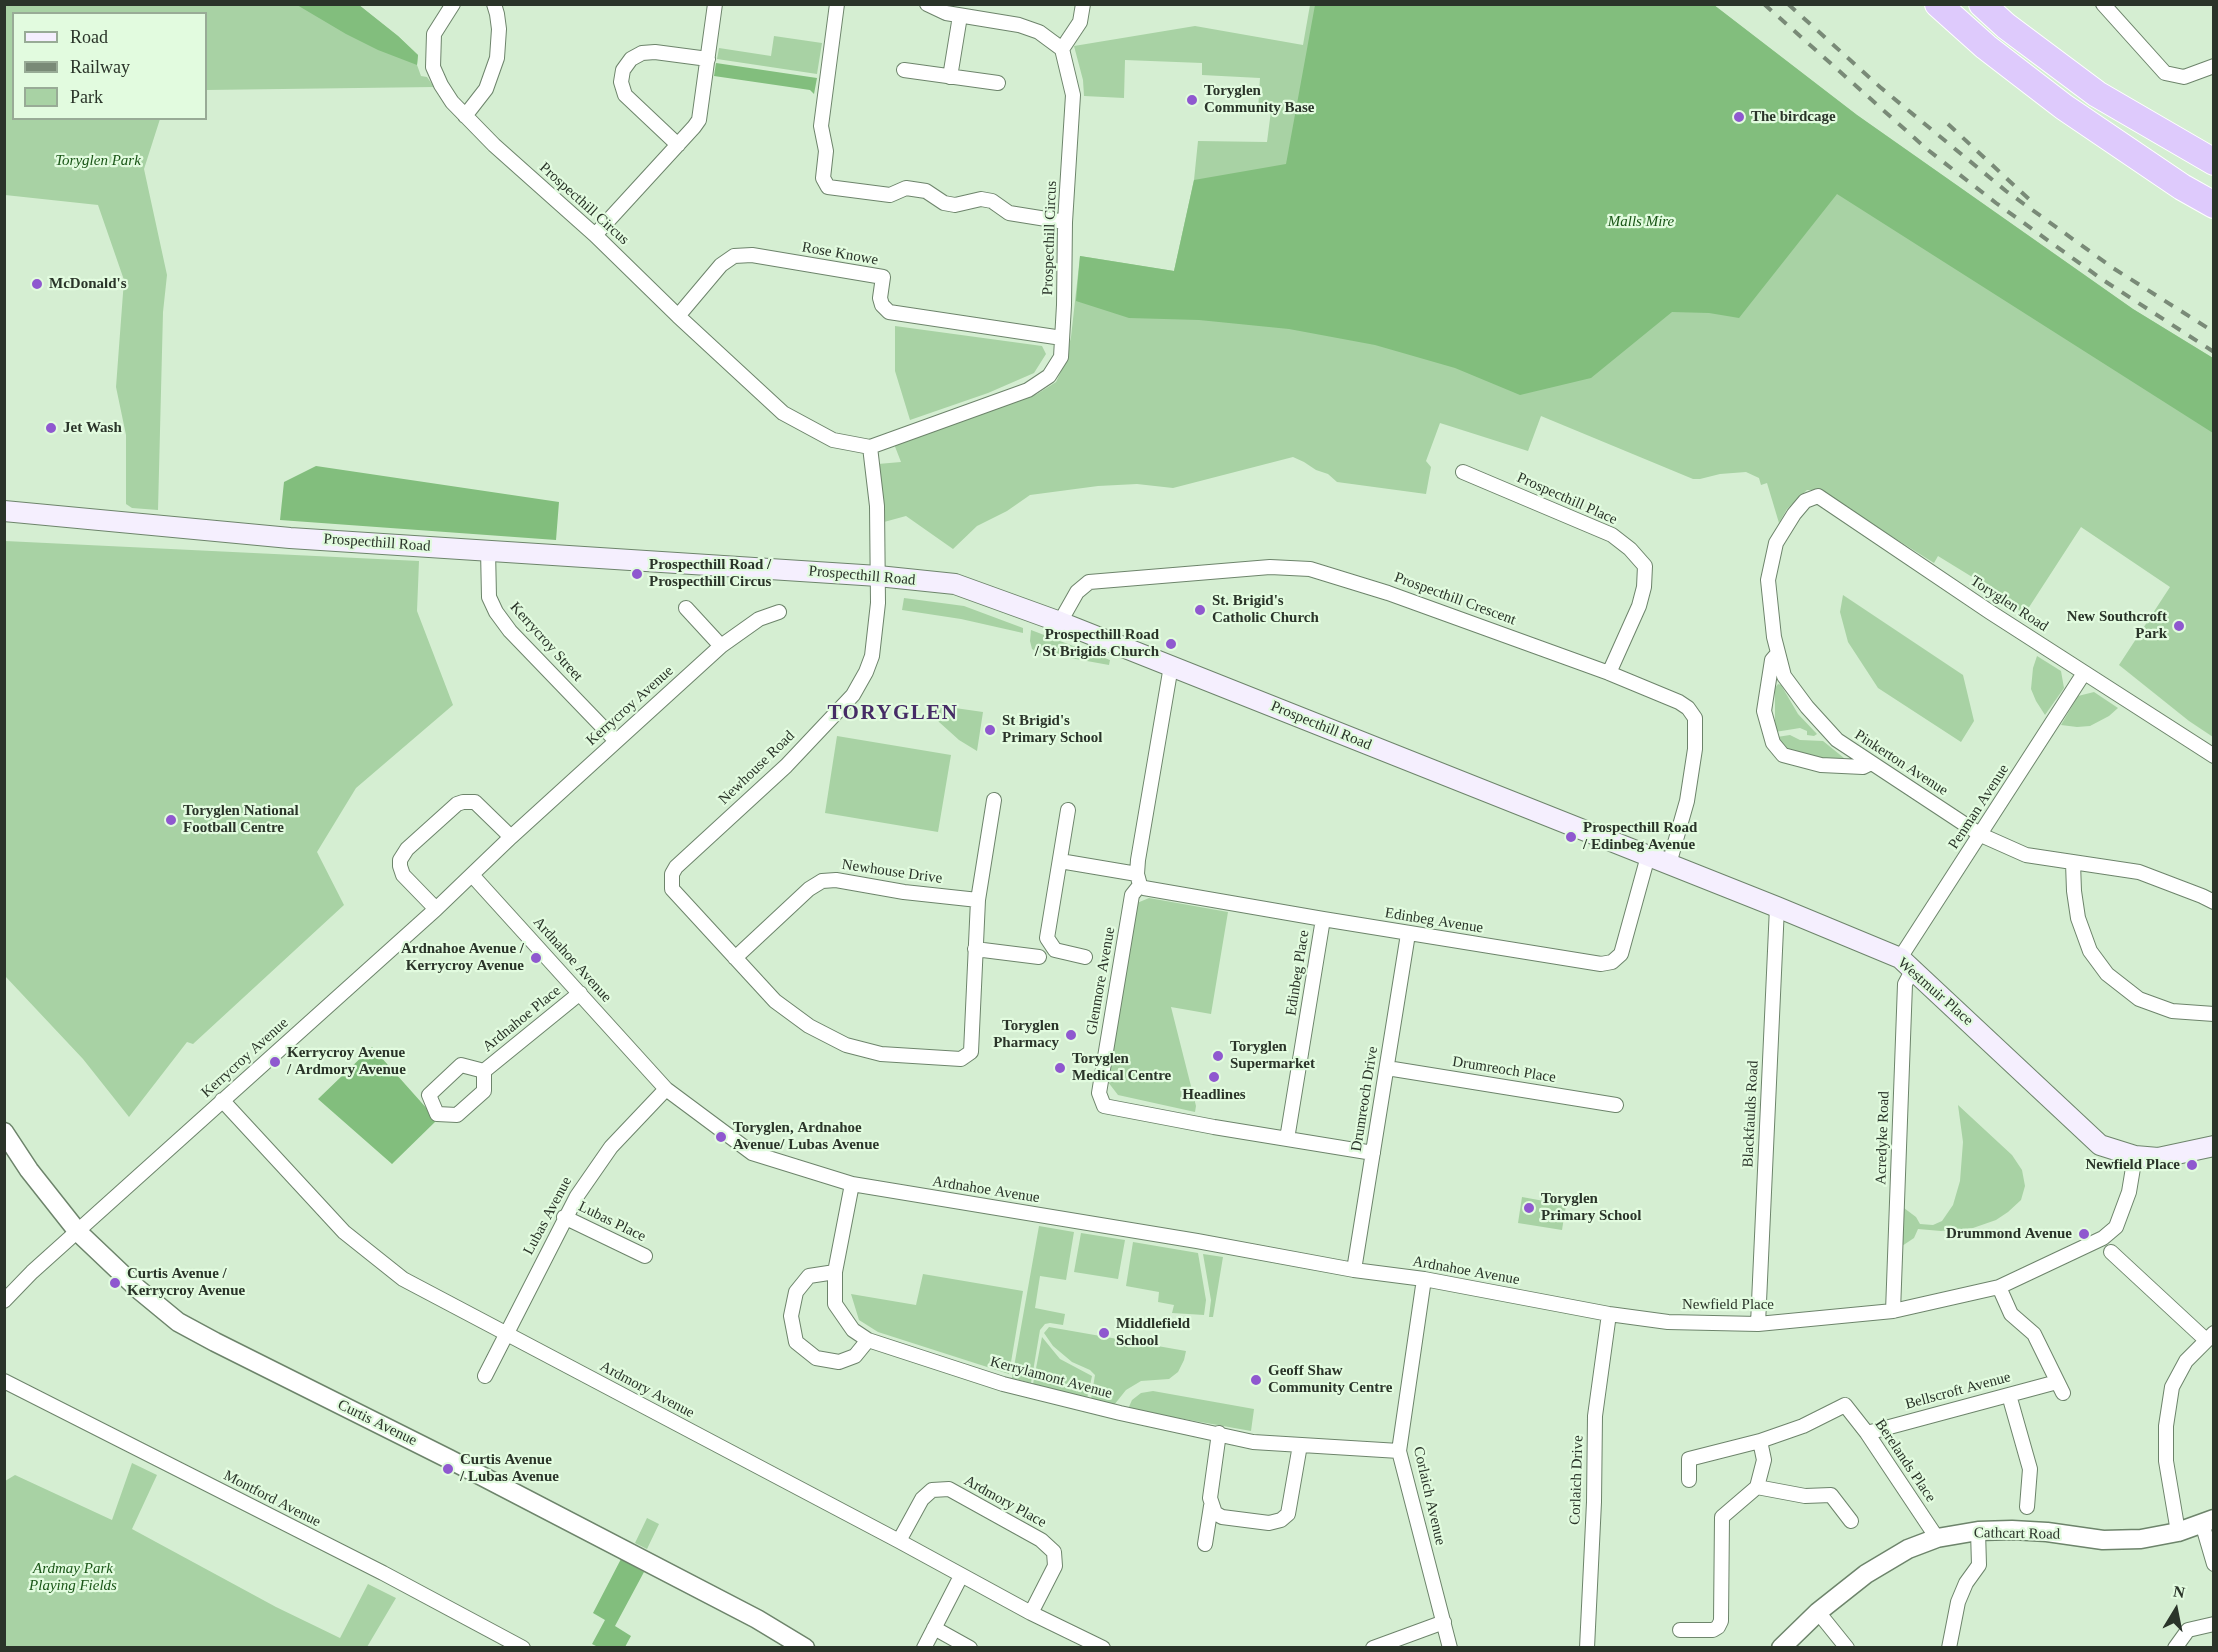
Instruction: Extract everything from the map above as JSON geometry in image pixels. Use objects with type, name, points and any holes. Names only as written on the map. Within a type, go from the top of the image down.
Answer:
[{"type":"highway","points":[[1938,4],[1986,47],[2064,107],[2182,188],[2214,205]]},
{"type":"highway","points":[[1982,4],[2006,26],[2097,94],[2214,162]]},
{"type":"main road","name":"Prospecthill Road","points":[[4,511],[290,538],[878,576],[955,584],[1060,622],[1669,864]]},
{"type":"main road","name":"Westmuir Place","points":[[1669,864],[1907,963],[2100,1144],[2136,1155],[2158,1158],[2214,1146]]},
{"type":"street","name":"Prospecthill Circus","points":[[453,4],[434,34],[434,68],[441,85],[465,116],[783,413],[833,440],[870,447],[1028,390],[1049,376],[1056,368],[1061,357],[1065,222],[1073,95],[1062,49]]},
{"type":"street","points":[[465,116],[486,89],[497,58],[499,29],[498,14],[494,4]]},
{"type":"street","points":[[595,235],[699,120],[715,4]]},
{"type":"street","points":[[837,4],[820,126],[826,151],[822,178],[828,187],[890,195],[906,188],[926,192],[944,203],[955,205],[981,199],[992,201],[1009,213],[1065,222]]},
{"type":"street","points":[[927,4],[946,13],[1019,25],[1039,32],[1062,49],[1080,22],[1083,4]]},
{"type":"street","points":[[2103,4],[2165,74],[2184,77],[2214,66]]},
{"type":"street","points":[[950,77],[960,16]]},
{"type":"street","points":[[678,145],[625,95],[621,82],[623,70],[631,59],[642,53],[655,52],[708,58]]},
{"type":"street","points":[[904,70],[998,83]]},
{"type":"street","name":"Rose Knowe","points":[[678,316],[721,265],[734,256],[752,255],[883,277],[880,298],[882,305],[889,312],[1062,338]]},
{"type":"street","points":[[870,447],[877,506],[878,576]]},
{"type":"street","name":"Prospecthill Place","points":[[1463,472],[1612,535],[1630,549],[1645,567],[1644,587],[1639,606],[1609,673]]},
{"type":"street","name":"Pinkerton Avenue","points":[[1818,496],[1805,501],[1799,507],[1776,543],[1768,580],[1774,637],[1784,676],[1837,741],[1981,835],[2026,855],[2139,872],[2214,902]]},
{"type":"street","name":"Toryglen Road","points":[[1818,496],[2084,673],[2214,756]]},
{"type":"street","name":"Kerrycroy Street","points":[[488,550],[489,597],[496,612],[510,631],[616,741]]},
{"type":"street","name":"Prospecthill Crescent","points":[[1060,622],[1077,592],[1089,582],[1261,568],[1310,569],[1388,593],[1609,673],[1679,702],[1688,708],[1695,718],[1695,749],[1687,801],[1669,864]]},
{"type":"street","name":"Newhouse Road","points":[[735,958],[672,889],[672,874],[676,867],[786,766],[853,695],[863,680],[872,656],[878,603],[878,576]]},
{"type":"street","points":[[686,608],[721,646]]},
{"type":"street","name":"Kerrycroy Avenue","points":[[4,1300],[222,1100],[436,909],[511,837],[721,646],[759,619],[779,612]]},
{"type":"street","points":[[1778,653],[1772,660],[1764,711],[1773,743],[1783,756],[1821,765],[1863,767],[1871,764]]},
{"type":"street","name":"Glenmore Avenue","points":[[1171,666],[1138,880],[1132,895],[1099,1094],[1104,1106],[1373,1153]]},
{"type":"street","name":"Penman Avenue","points":[[1907,963],[1981,835],[2084,673]]},
{"type":"street","points":[[735,958],[775,1001],[809,1026],[846,1045],[881,1054],[961,1059],[971,1052],[978,900],[994,800]]},
{"type":"street","points":[[436,909],[403,875],[400,860],[407,849],[457,804],[463,802],[475,802],[511,837]]},
{"type":"street","points":[[1068,810],[1047,938],[1055,950],[1085,957]]},
{"type":"street","name":"Edinbeg Avenue","points":[[1060,861],[1138,880],[1144,888],[1408,934],[1601,964],[1612,962],[1621,954],[1648,856]]},
{"type":"street","points":[[2073,863],[2078,918],[2090,951],[2107,974],[2139,999],[2172,1011],[2214,1014]]},
{"type":"street","name":"Ardnahoe Avenue","points":[[472,875],[666,1089],[752,1153],[852,1184],[1197,1241],[1354,1270],[1424,1279],[1609,1314]]},
{"type":"street","name":"Newhouse Drive","points":[[735,958],[809,889],[822,881],[836,880],[904,892],[978,900]]},
{"type":"street","name":"Blackfaulds Road","points":[[1758,1324],[1777,907]]},
{"type":"street","name":"Edinbeg Place","points":[[1287,1139],[1323,919]]},
{"type":"street","name":"Drumreoch Drive","points":[[1354,1270],[1408,934]]},
{"type":"street","points":[[975,949],[1039,957]]},
{"type":"street","name":"Acredyke Road","points":[[1893,1311],[1907,963]]},
{"type":"street","name":"Ardnahoe Place","points":[[484,1071],[580,993]]},
{"type":"street","name":"Drumreoch Place","points":[[1387,1068],[1616,1105]]},
{"type":"street","name":"Lubas Avenue","points":[[485,1376],[564,1217],[590,1175],[611,1147],[666,1089]]},
{"type":"street","name":"Ardmory Avenue","points":[[222,1100],[344,1232],[403,1280],[1031,1613],[1103,1647]]},
{"type":"street","name":"Curtis Avenue","points":[[4,1132],[29,1170],[78,1232],[138,1290],[178,1322],[747,1613],[805,1647]]},
{"type":"street","name":"Newfield Place","points":[[1609,1314],[1668,1322],[1758,1324],[1893,1311],[1999,1287],[2103,1238],[2116,1227],[2129,1192],[2136,1155]]},
{"type":"street","name":"Kerrylamont Avenue","points":[[852,1184],[834,1272],[835,1304],[853,1330],[868,1340],[1003,1384],[1252,1442],[1399,1450]]},
{"type":"street","name":"Lubas Place","points":[[564,1217],[645,1256]]},
{"type":"street","points":[[2111,1252],[2210,1336],[2186,1361],[2172,1387],[2166,1426],[2166,1461],[2178,1532]]},
{"type":"street","points":[[834,1272],[809,1276],[796,1292],[791,1316],[796,1342],[816,1358],[839,1362],[855,1356],[868,1340]]},
{"type":"street","name":"Corlaich Avenue","points":[[1424,1279],[1399,1450],[1450,1647]]},
{"type":"street","name":"Bellscroft Avenue","points":[[1867,1433],[2009,1395],[2060,1388],[2034,1334],[2011,1314],[1999,1287]]},
{"type":"street","name":"Corlaich Drive","points":[[1587,1647],[1594,1502],[1595,1416],[1609,1314]]},
{"type":"street","name":"Montford Avenue","points":[[4,1382],[383,1573],[524,1647]]},
{"type":"street","points":[[2009,1395],[2030,1469],[2027,1507]]},
{"type":"street","name":"Berelands Place","points":[[1760,1441],[1803,1426],[1845,1404],[1867,1433],[1936,1538]]},
{"type":"street","points":[[1205,1544],[1219,1433]]},
{"type":"street","points":[[1680,1630],[1713,1630],[1721,1621],[1722,1517],[1757,1487],[1764,1460],[1760,1441],[1689,1460],[1689,1480]]},
{"type":"street","points":[[1211,1506],[1215,1513],[1222,1517],[1269,1523],[1281,1520],[1288,1514],[1291,1503],[1300,1445]]},
{"type":"street","points":[[1757,1487],[1805,1496],[1831,1495],[1851,1521]]},
{"type":"street","name":"Ardmory Place","points":[[899,1541],[922,1499],[932,1490],[948,1489],[1000,1517],[1041,1540],[1054,1552],[1055,1566],[1031,1613]]},
{"type":"street","points":[[2208,1521],[2214,1564]]},
{"type":"street","name":"Cathcart Road","points":[[1781,1647],[1818,1612],[1866,1574],[1908,1549],[1936,1538],[1978,1531],[2047,1532],[2103,1540],[2140,1539],[2178,1532],[2208,1521]]},
{"type":"street","points":[[1949,1647],[1958,1602],[1966,1583],[1979,1565],[1978,1531]]},
{"type":"street","points":[[924,1647],[961,1576]]},
{"type":"street","points":[[1818,1612],[1847,1647]]},
{"type":"street","points":[[1373,1647],[1444,1622]]},
{"type":"street","points":[[2175,1647],[2188,1630],[2214,1624]]},
{"type":"street","points":[[934,1628],[970,1647]]},
{"type":"green space","name":"Toryglen Park","points":[[5,5],[359,5],[418,55],[417,65],[421,76],[427,77],[434,87],[207,90],[207,12],[12,12],[12,120],[160,120],[144,169],[167,275],[163,312],[158,510],[132,508],[126,504],[126,435],[116,387],[124,280],[98,205],[5,195]]},
{"type":"green space","points":[[297,5],[359,5],[418,55],[417,65],[378,50],[346,34]]},
{"type":"green space","name":"Malls Mire","points":[[1310,5],[1714,5],[1857,115],[2133,309],[2213,358],[2213,737],[2189,721],[2119,665],[2170,587],[2081,527],[2024,615],[2008,599],[1938,556],[1934,563],[1818,490],[1807,490],[1787,509],[1779,523],[1767,483],[1761,485],[1759,478],[1746,472],[1693,479],[1541,416],[1528,451],[1440,423],[1426,461],[1431,467],[1426,494],[1337,482],[1328,474],[1293,457],[1173,488],[1137,484],[1098,486],[1030,495],[1007,511],[977,526],[953,549],[906,516],[884,522],[878,464],[901,462],[894,444],[1037,394],[1056,382],[1065,363],[1071,337],[1080,256],[1174,271],[1194,180],[1198,141],[1267,142],[1271,111],[1258,110],[1260,78],[1202,75],[1202,63],[1125,60],[1124,98],[1084,96],[1083,80],[1074,46],[1195,26],[1303,45]]},
{"type":"green space","points":[[1315,5],[1714,5],[1857,115],[2133,309],[2213,358],[2213,433],[1837,194],[1739,318],[1709,313],[1672,312],[1591,378],[1520,395],[1455,368],[1375,345],[1289,329],[1199,320],[1129,318],[1076,301],[1080,256],[1174,271],[1194,180],[1286,164]]},
{"type":"green space","points":[[774,36],[822,43],[817,74],[717,59],[719,48],[771,56]]},
{"type":"green space","points":[[716,63],[817,78],[814,94],[810,90],[714,76]]},
{"type":"green space","points":[[895,326],[1042,346],[1046,354],[1034,373],[988,393],[910,420],[895,371]]},
{"type":"green space","points":[[316,466],[559,502],[556,540],[280,520],[284,482]]},
{"type":"green space","name":"Toryglen National Football Centre","points":[[5,541],[419,561],[417,611],[453,705],[356,788],[317,852],[344,905],[193,1044],[187,1042],[129,1117],[83,1059],[5,976]]},
{"type":"green space","points":[[1843,595],[1963,675],[1974,721],[1961,742],[1878,688],[1848,642],[1840,612]]},
{"type":"green space","points":[[904,598],[964,606],[1023,628],[1023,633],[961,619],[902,610]]},
{"type":"green space","points":[[1031,630],[1110,660],[1109,665],[1037,652],[1032,649]]},
{"type":"green space","points":[[2037,656],[2061,671],[2064,688],[2045,715],[2031,689]]},
{"type":"green space","points":[[1778,684],[1781,685],[1798,714],[1817,734],[1807,735],[1807,731],[1800,728],[1775,732],[1775,688]]},
{"type":"green space","points":[[2094,692],[2118,708],[2109,716],[2090,726],[2061,725],[2078,696]]},
{"type":"green space","points":[[927,704],[983,712],[977,751],[959,740],[939,722]]},
{"type":"green space","points":[[1790,735],[1800,740],[1823,741],[1844,758],[1842,761],[1795,755],[1784,748],[1777,737]]},
{"type":"green space","points":[[837,736],[951,755],[938,832],[825,813]]},
{"type":"green space","points":[[1149,898],[1228,912],[1211,1014],[1171,1007],[1196,1106],[1195,1112],[1118,1095],[1108,1082],[1115,1026],[1137,903]]},
{"type":"green space","points":[[372,1047],[437,1120],[392,1164],[318,1099]]},
{"type":"green space","points":[[1958,1105],[2012,1155],[2022,1170],[2025,1186],[2021,1200],[1996,1220],[1973,1228],[1941,1231],[1918,1229],[1914,1238],[1902,1246],[1904,1208],[1916,1217],[1920,1224],[1933,1225],[1942,1221],[1953,1205],[1960,1181],[1963,1142]]},
{"type":"green space","points":[[1522,1197],[1566,1205],[1562,1230],[1518,1223]]},
{"type":"green space","points":[[1039,1226],[1074,1232],[1066,1280],[1040,1276],[1035,1308],[1065,1314],[1063,1325],[1045,1324],[1040,1330],[1031,1383],[1012,1378]]},
{"type":"green space","points":[[1081,1233],[1125,1240],[1118,1279],[1074,1272]]},
{"type":"green space","points":[[1133,1242],[1198,1253],[1206,1300],[1204,1315],[1172,1313],[1174,1305],[1158,1302],[1159,1292],[1126,1286]]},
{"type":"green space","points":[[1203,1254],[1223,1257],[1213,1317],[1209,1317],[1211,1300]]},
{"type":"green space","points":[[923,1274],[1023,1291],[1009,1374],[878,1332],[859,1320],[851,1294],[916,1305]]},
{"type":"green space","points":[[1049,1327],[1186,1351],[1178,1372],[1169,1379],[1141,1381],[1126,1390],[1114,1405],[1091,1399],[1095,1375],[1090,1370],[1072,1362],[1053,1346],[1044,1333]]},
{"type":"green space","points":[[1042,1337],[1060,1359],[1092,1376],[1087,1399],[1033,1384]]},
{"type":"green space","points":[[1153,1391],[1254,1409],[1251,1431],[1128,1409],[1132,1400],[1141,1393]]},
{"type":"green space","name":"Ardmay Park Playing Fields","points":[[132,1463],[157,1475],[132,1529],[276,1607],[340,1638],[368,1584],[396,1598],[367,1647],[5,1647],[5,1481],[15,1475],[112,1520]]},
{"type":"green space","points":[[647,1518],[659,1524],[647,1549],[635,1543]]},
{"type":"green space","points":[[621,1559],[644,1572],[615,1626],[631,1636],[625,1647],[598,1647],[592,1644],[605,1620],[593,1613]]},
{"type":"railway","points":[[1764,4],[1928,150],[1996,203],[2103,280],[2214,352]]},
{"type":"railway","points":[[1788,4],[1880,87],[2006,191],[2113,268],[2214,332]]},
{"type":"railway","points":[[1948,124],[2031,201]]},
{"type":"place","name":"Toryglen Community Base","points":[[1192,100]]},
{"type":"place","name":"The birdcage","points":[[1739,117]]},
{"type":"place","name":"McDonald's","points":[[37,284]]},
{"type":"place","name":"Jet Wash","points":[[51,428]]},
{"type":"place","name":"Prospecthill Road / Prospecthill Circus","points":[[637,574]]},
{"type":"place","name":"St. Brigid's Catholic Church","points":[[1200,610]]},
{"type":"place","name":"New Southcroft Park","points":[[2179,626]]},
{"type":"place","name":"Prospecthill Road / St Brigids Church","points":[[1171,644]]},
{"type":"place","name":"St Brigid's Primary School","points":[[990,730]]},
{"type":"place","name":"Toryglen National Football Centre","points":[[171,820]]},
{"type":"place","name":"Prospecthill Road / Edinbeg Avenue","points":[[1571,837]]},
{"type":"place","name":"Ardnahoe Avenue / Kerrycroy Avenue","points":[[536,958]]},
{"type":"place","name":"Toryglen Pharmacy","points":[[1071,1035]]},
{"type":"place","name":"Toryglen Supermarket","points":[[1218,1056]]},
{"type":"place","name":"Kerrycroy Avenue / Ardmory Avenue","points":[[275,1062]]},
{"type":"place","name":"Toryglen Medical Centre","points":[[1060,1068]]},
{"type":"place","name":"Headlines","points":[[1214,1077]]},
{"type":"place","name":"Toryglen, Ardnahoe Avenue/ Lubas Avenue","points":[[721,1137]]},
{"type":"place","name":"Newfield Place","points":[[2192,1165]]},
{"type":"place","name":"Toryglen Primary School","points":[[1529,1208]]},
{"type":"place","name":"Drummond Avenue","points":[[2084,1234]]},
{"type":"place","name":"Curtis Avenue / Kerrycroy Avenue","points":[[115,1283]]},
{"type":"place","name":"Middlefield School","points":[[1104,1333]]},
{"type":"place","name":"Geoff Shaw Community Centre","points":[[1256,1380]]},
{"type":"place","name":"Curtis Avenue / Lubas Avenue","points":[[448,1469]]},
{"type":"district","name":"TORYGLEN","points":[[893,714]]}]
